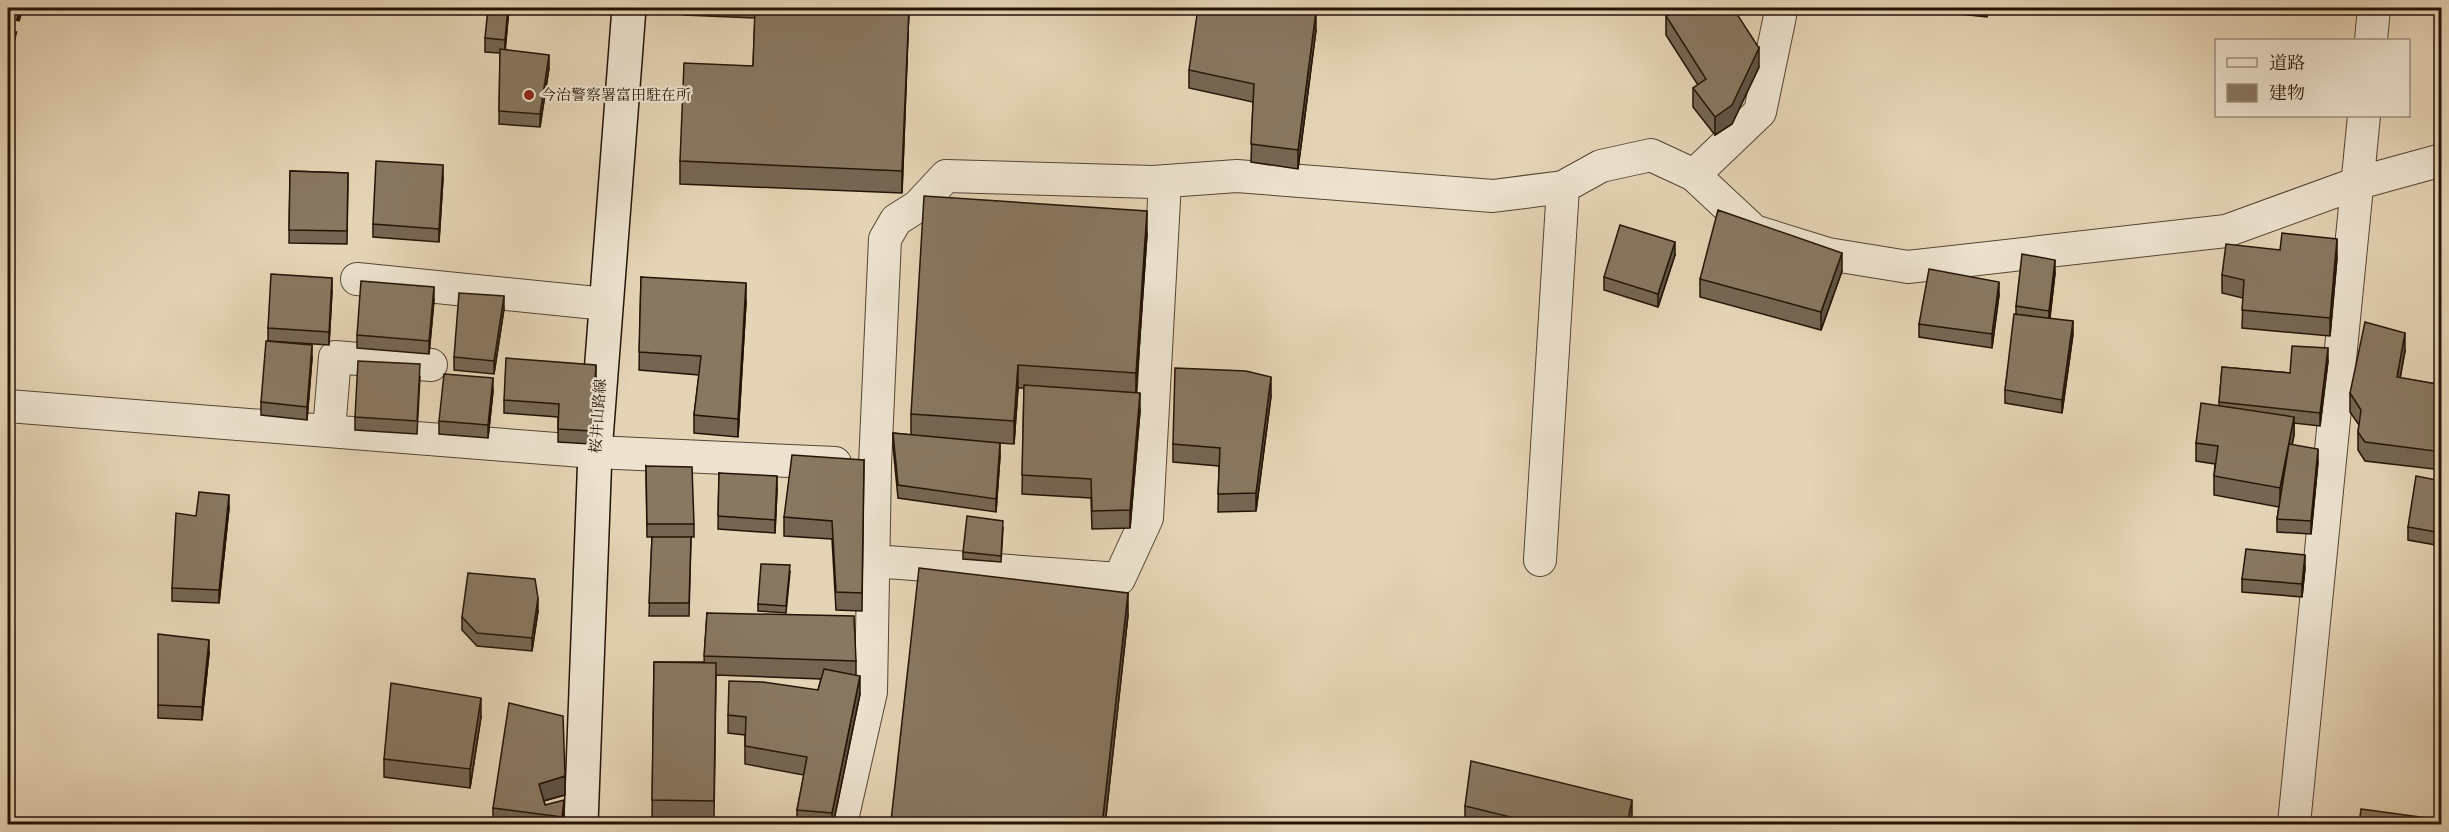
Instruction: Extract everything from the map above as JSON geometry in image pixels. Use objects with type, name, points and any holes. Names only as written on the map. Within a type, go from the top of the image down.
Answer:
[{"type":"main road","name":"桜井山路線","points":[[588,824],[595,452],[629,8]]},
{"type":"street","points":[[1694,175],[1760,112],[1780,16],[1779,8]]},
{"type":"street","points":[[2371,39],[2374,8]]},
{"type":"street","points":[[2294,825],[2364,117]]},
{"type":"street","points":[[842,825],[872,692],[875,465],[885,239],[896,220],[918,206],[946,176],[1165,181],[1237,176],[1493,196],[1563,187],[1601,166],[1651,155],[1694,175],[1754,231],[1828,254],[1908,267],[2226,231],[2358,183],[2442,160]]},
{"type":"street","points":[[873,561],[1119,579],[1147,518],[1165,181]]},
{"type":"street","points":[[1540,560],[1563,187]]},
{"type":"street","points":[[357,279],[606,304]]},
{"type":"street","points":[[329,431],[335,357],[431,365]]},
{"type":"street","points":[[8,406],[595,452],[875,465]]},
{"type":"building","points":[[488,8],[508,8],[505,40],[485,38]]},
{"type":"building","points":[[755,8],[909,8],[902,171],[680,161],[684,63],[753,66]]},
{"type":"building","points":[[1198,8],[1303,8],[1316,11],[1298,150],[1251,144],[1254,84],[1189,70]]},
{"type":"building","points":[[1680,8],[1733,8],[1759,48],[1732,105],[1715,117],[1693,88],[1706,79],[1666,16]]},
{"type":"building","points":[[500,49],[549,55],[540,114],[499,111]]},
{"type":"building","points":[[376,161],[443,165],[439,229],[373,224]]},
{"type":"building","points":[[290,171],[348,173],[347,231],[289,230]]},
{"type":"building","points":[[924,196],[1147,211],[1136,373],[1018,365],[1014,421],[911,414]]},
{"type":"building","points":[[1718,210],[1842,253],[1821,312],[1700,279]]},
{"type":"building","points":[[1620,225],[1675,242],[1658,294],[1604,277]]},
{"type":"building","points":[[2282,233],[2337,239],[2330,318],[2242,310],[2244,280],[2222,275],[2226,244],[2280,250]]},
{"type":"building","points":[[2022,254],[2055,260],[2049,311],[2016,306]]},
{"type":"building","points":[[1929,269],[1999,282],[1992,334],[1919,324]]},
{"type":"building","points":[[271,274],[332,278],[329,332],[268,328]]},
{"type":"building","points":[[641,277],[746,283],[738,419],[694,415],[701,356],[639,352]]},
{"type":"building","points":[[361,281],[434,287],[429,341],[357,335]]},
{"type":"building","points":[[459,293],[504,296],[494,361],[454,357]]},
{"type":"building","points":[[2014,314],[2073,321],[2062,400],[2005,390]]},
{"type":"building","points":[[2365,322],[2405,333],[2397,377],[2442,385],[2442,452],[2365,442],[2358,432],[2361,410],[2350,393]]},
{"type":"building","points":[[266,341],[312,345],[307,407],[261,402]]},
{"type":"building","points":[[2292,346],[2328,348],[2320,413],[2219,402],[2222,367],[2290,373]]},
{"type":"building","points":[[506,358],[596,365],[591,431],[558,429],[559,404],[504,400]]},
{"type":"building","points":[[358,361],[420,364],[417,421],[355,417]]},
{"type":"building","points":[[1175,368],[1246,371],[1271,377],[1256,493],[1218,494],[1220,448],[1173,444]]},
{"type":"building","points":[[444,374],[493,378],[488,425],[439,421]]},
{"type":"building","points":[[1024,385],[1140,393],[1130,510],[1092,511],[1091,479],[1022,475]]},
{"type":"building","points":[[2201,403],[2294,417],[2280,488],[2214,476],[2218,446],[2196,443]]},
{"type":"building","points":[[893,433],[1000,443],[996,499],[898,485]]},
{"type":"building","points":[[2289,444],[2318,449],[2311,521],[2277,519]]},
{"type":"building","points":[[792,455],[864,460],[862,593],[836,592],[832,521],[784,517]]},
{"type":"building","points":[[646,466],[692,467],[694,524],[647,524]]},
{"type":"building","points":[[719,473],[777,476],[775,520],[718,516]]},
{"type":"building","points":[[2416,476],[2442,481],[2442,533],[2408,527]]},
{"type":"building","points":[[199,492],[229,495],[219,590],[172,588],[176,513],[196,516]]},
{"type":"building","points":[[967,516],[1003,521],[1001,556],[963,552]]},
{"type":"building","points":[[652,537],[691,537],[689,603],[649,603]]},
{"type":"building","points":[[2246,549],[2305,555],[2302,584],[2242,579]]},
{"type":"building","points":[[761,564],[790,565],[786,606],[758,604]]},
{"type":"building","points":[[919,568],[1128,593],[1102,825],[920,825],[891,821]]},
{"type":"building","points":[[468,573],[535,579],[538,598],[532,638],[477,633],[462,617]]},
{"type":"building","points":[[707,613],[854,616],[856,661],[704,656]]},
{"type":"building","points":[[158,634],[209,640],[202,707],[158,705]]},
{"type":"building","points":[[654,662],[716,663],[714,801],[652,800]]},
{"type":"building","points":[[824,669],[860,676],[832,813],[797,810],[807,757],[745,746],[746,717],[728,715],[729,681],[763,682],[818,690]]},
{"type":"building","points":[[391,683],[481,698],[470,769],[384,759]]},
{"type":"building","points":[[509,703],[563,716],[565,776],[539,784],[545,805],[564,800],[562,817],[493,808]]},
{"type":"building","points":[[1471,761],[1632,800],[1627,825],[1530,825],[1531,822],[1465,806]]},
{"type":"building","points":[[2361,809],[2442,820],[2442,825],[2359,825]]},
{"type":"building","points":[[247,818],[286,825],[247,825]]},
{"type":"railway","points":[[8,60],[21,8]]},
{"type":"place","name":"今治警察署富田駐在所","points":[[529,95]]}]
